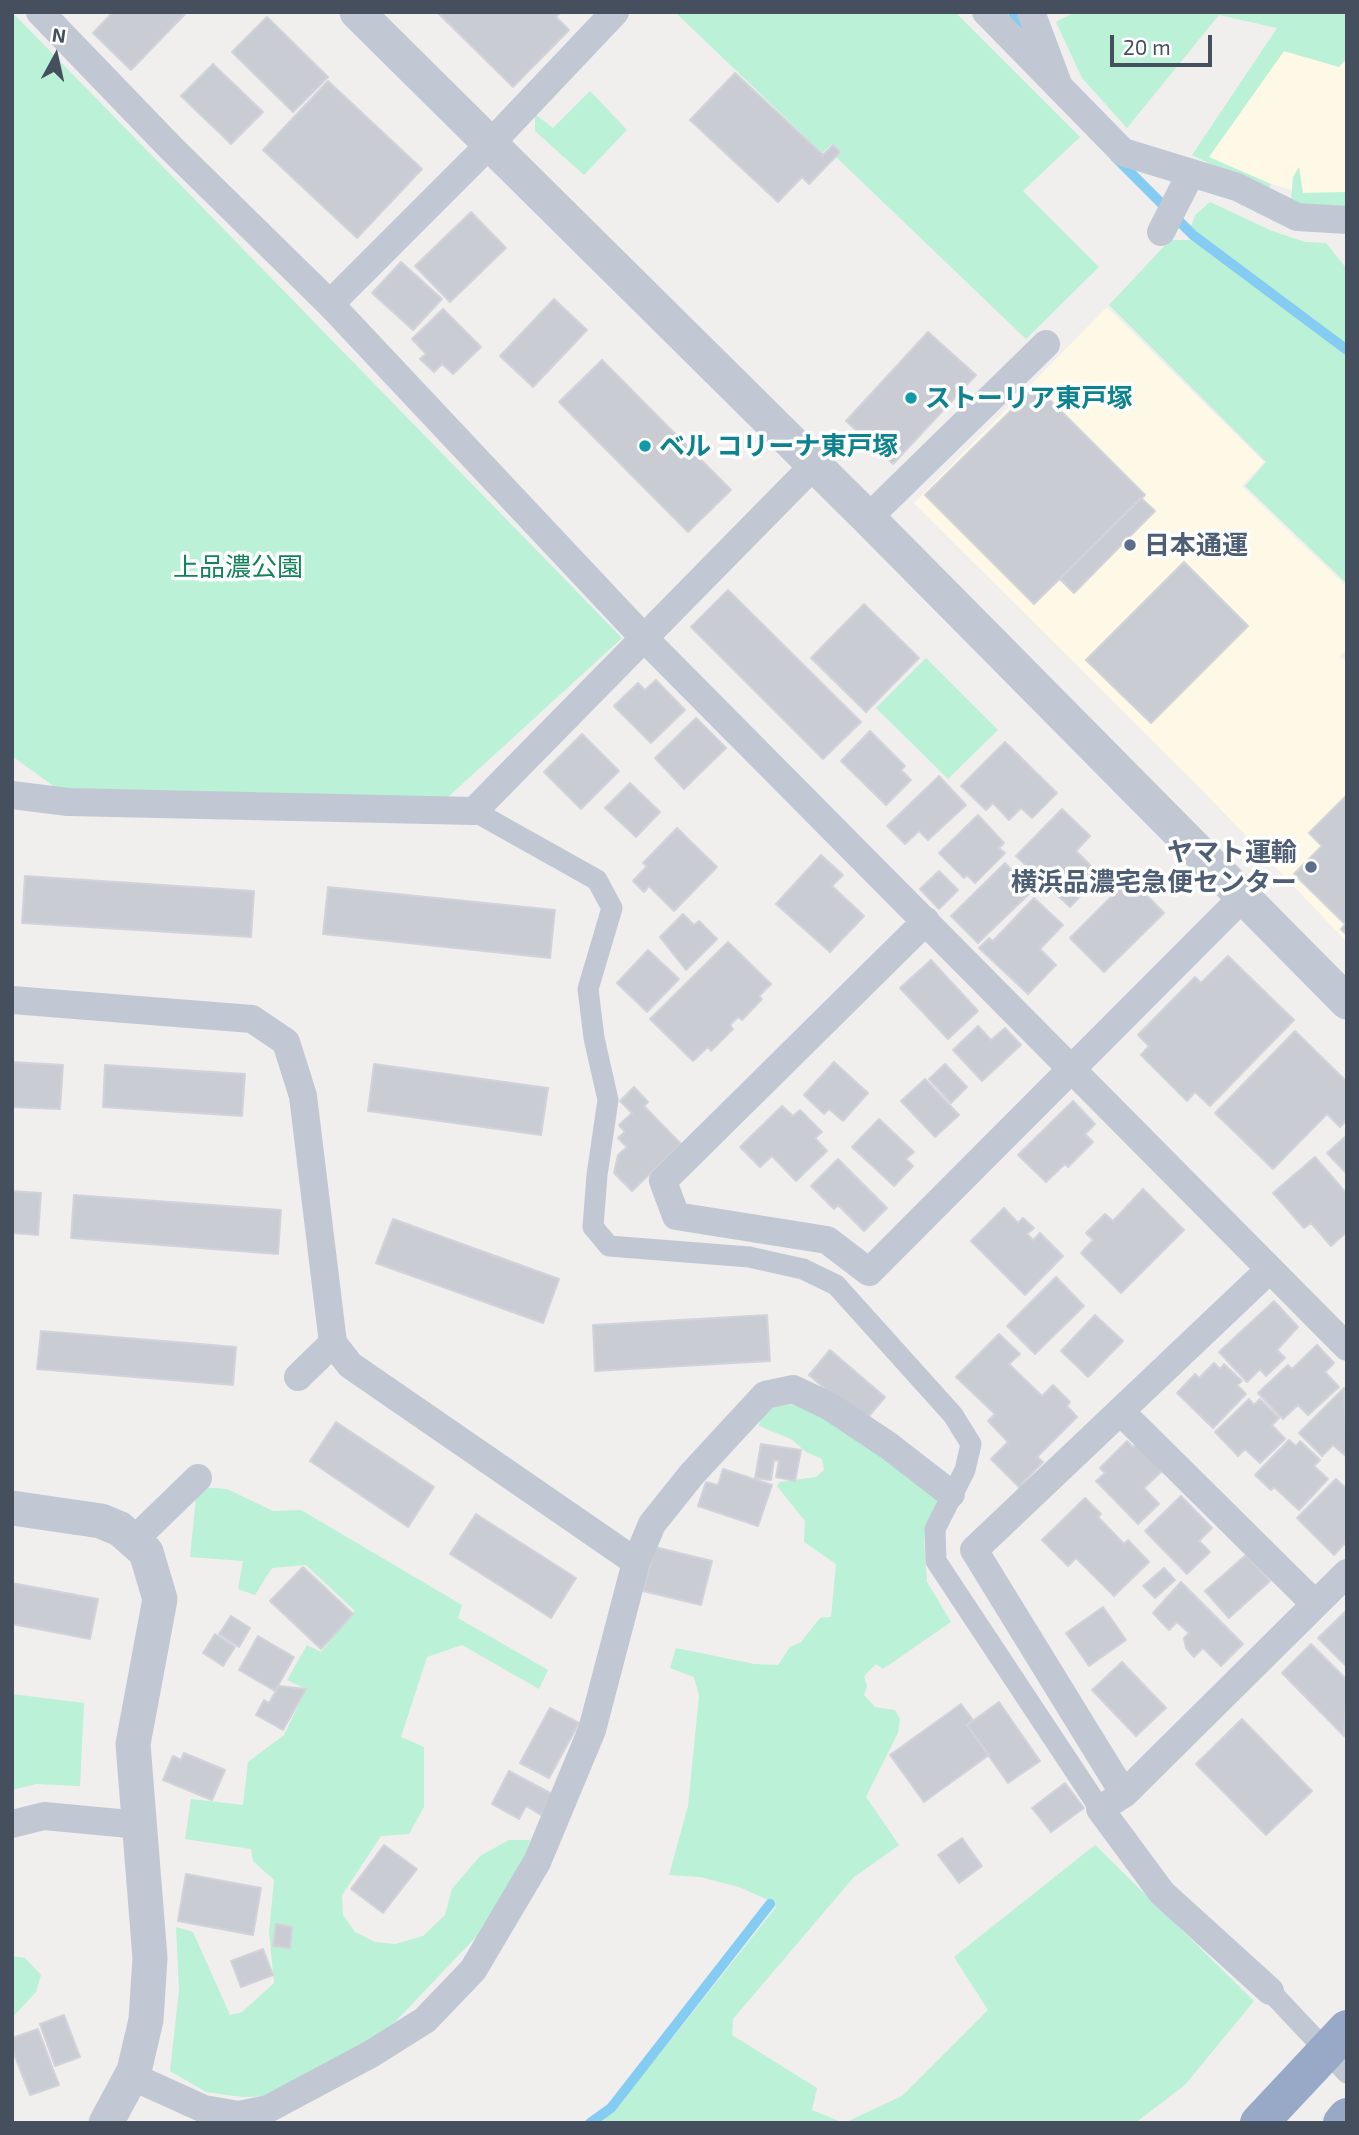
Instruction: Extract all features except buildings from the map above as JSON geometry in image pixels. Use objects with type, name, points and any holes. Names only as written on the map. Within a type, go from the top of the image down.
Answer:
[{"type":"highway","points":[[1259,2123],[1347,2029]]},
{"type":"highway","points":[[1342,2123],[1347,2117]]},
{"type":"street","points":[[40,12],[171,148],[330,304],[643,637],[1347,1347]]},
{"type":"street","points":[[357,12],[868,518],[1347,1002]]},
{"type":"street","points":[[330,304],[490,144],[615,12]]},
{"type":"street","points":[[986,12],[1123,152],[1237,187],[1297,217],[1347,220]]},
{"type":"street","points":[[1031,12],[1060,90]]},
{"type":"street","points":[[1161,232],[1191,173]]},
{"type":"street","points":[[868,518],[1046,344]]},
{"type":"street","points":[[474,811],[814,465]]},
{"type":"street","points":[[12,795],[68,802],[474,811],[597,880],[612,908],[588,989],[594,1038],[608,1100],[597,1175],[593,1227],[609,1246],[749,1257],[803,1269],[836,1286],[953,1415],[971,1444],[965,1470],[934,1529],[936,1561],[1100,1809],[1162,1893],[1270,1991],[1347,2073]]},
{"type":"street","points":[[926,921],[663,1181],[676,1216],[827,1240],[869,1272],[1243,897]]},
{"type":"street","points":[[12,1000],[252,1019],[286,1042],[303,1096],[333,1343],[350,1366],[636,1562]]},
{"type":"street","points":[[948,1579],[974,1550],[1269,1270]]},
{"type":"street","points":[[298,1377],[333,1343]]},
{"type":"street","points":[[131,2076],[204,2109],[239,2115],[268,2109],[371,2054],[425,2020],[473,1970],[537,1862],[592,1730],[636,1562],[652,1524],[692,1474],[765,1395],[793,1389],[830,1406],[951,1494]]},
{"type":"street","points":[[1120,1411],[1315,1604]]},
{"type":"street","points":[[133,1541],[198,1478]]},
{"type":"street","points":[[12,1508],[101,1521],[120,1529],[146,1552],[160,1599],[132,1744],[150,1958],[146,2020],[131,2076],[106,2123]]},
{"type":"street","points":[[974,1550],[1124,1794]]},
{"type":"street","points":[[1100,1809],[1124,1794],[1347,1573]]},
{"type":"street","points":[[12,1824],[44,1816],[140,1825]]},
{"type":"shaded area","points":[[1284,51],[1339,67],[1347,58],[1347,192],[1303,193],[1271,184],[1209,157]]},
{"type":"shaded area","name":"日本通運","points":[[1107,307],[1264,462],[1242,486],[1347,587],[1347,649],[1339,657],[1347,661],[1347,942],[1204,792],[914,503]]},
{"type":"green space","name":"上品濃公園","points":[[12,12],[622,638],[447,798],[56,788],[12,756]]},
{"type":"green space","points":[[675,12],[955,12],[1080,137],[1023,191],[1099,267],[1026,339],[836,157],[842,152],[832,144],[822,153]]},
{"type":"green space","points":[[1075,12],[1347,12],[1347,58],[1339,67],[1284,51],[1209,157],[1271,184],[1267,192],[1192,155],[1277,28],[1219,15],[1127,128],[1082,78],[1056,22]]},
{"type":"green space","points":[[590,91],[627,130],[584,175],[535,131],[535,114],[553,128]]},
{"type":"green space","points":[[1299,167],[1303,193],[1347,192],[1347,209],[1296,205],[1291,201],[1293,177]]},
{"type":"green space","points":[[1210,202],[1272,231],[1305,242],[1326,243],[1347,269],[1347,348],[1190,229],[1195,215]]},
{"type":"green space","points":[[1170,240],[1193,240],[1347,354],[1347,584],[1245,486],[1266,462],[1109,305]]},
{"type":"green space","points":[[926,658],[998,730],[948,779],[876,708]]},
{"type":"green space","points":[[789,1404],[812,1411],[834,1423],[940,1499],[926,1525],[924,1540],[927,1582],[951,1622],[883,1669],[876,1664],[864,1676],[867,1686],[864,1695],[875,1707],[895,1710],[900,1719],[898,1733],[866,1797],[899,1845],[853,1878],[733,2019],[732,2035],[817,2088],[812,2110],[844,2123],[593,2123],[650,2066],[776,1907],[766,1899],[739,1887],[700,1877],[669,1875],[688,1806],[699,1696],[694,1677],[670,1668],[676,1648],[754,1664],[778,1665],[790,1647],[801,1642],[820,1618],[831,1617],[836,1564],[804,1542],[805,1521],[777,1486],[780,1482],[816,1477],[824,1470],[822,1459],[806,1452],[791,1439],[759,1426],[760,1420],[771,1408]]},
{"type":"green space","points":[[197,1487],[227,1489],[273,1511],[301,1510],[462,1605],[458,1618],[548,1670],[539,1689],[462,1645],[427,1657],[401,1737],[424,1747],[424,1807],[409,1834],[381,1836],[342,1895],[343,1915],[355,1932],[375,1942],[395,1944],[423,1936],[445,1915],[452,1889],[480,1856],[509,1840],[530,1840],[524,1860],[493,1919],[396,2021],[361,2048],[271,2096],[242,2097],[206,2092],[170,2071],[179,1990],[176,1927],[193,1932],[230,2015],[242,2012],[274,1983],[269,1932],[274,1880],[253,1861],[251,1849],[185,1839],[191,1799],[243,1805],[248,1762],[284,1735],[306,1689],[287,1680],[307,1645],[321,1652],[355,1611],[306,1565],[272,1568],[255,1595],[238,1589],[243,1561],[190,1557]]},
{"type":"green space","points":[[12,1694],[84,1703],[80,1786],[36,1784],[12,1790]]},
{"type":"green space","points":[[1095,1845],[1254,2001],[1185,2085],[1135,2123],[844,2123],[902,2096],[988,2010],[954,1957]]},
{"type":"green space","points":[[12,1956],[25,1958],[41,1975],[36,1992],[12,2018]]},
{"type":"waterway","points":[[1013,12],[1021,36]]},
{"type":"waterway","points":[[1115,157],[1193,235],[1347,350]]},
{"type":"waterway","points":[[590,2123],[611,2108],[770,1904]]},
{"type":"place","name":"ストーリア東戸塚","points":[[911,398]]},
{"type":"place","name":"ベル コリーナ東戸塚","points":[[645,446]]},
{"type":"place","name":"日本通運","points":[[1130,545]]},
{"type":"place","name":"ヤマト運輸 横浜品濃宅急便センター","points":[[1311,867]]}]
